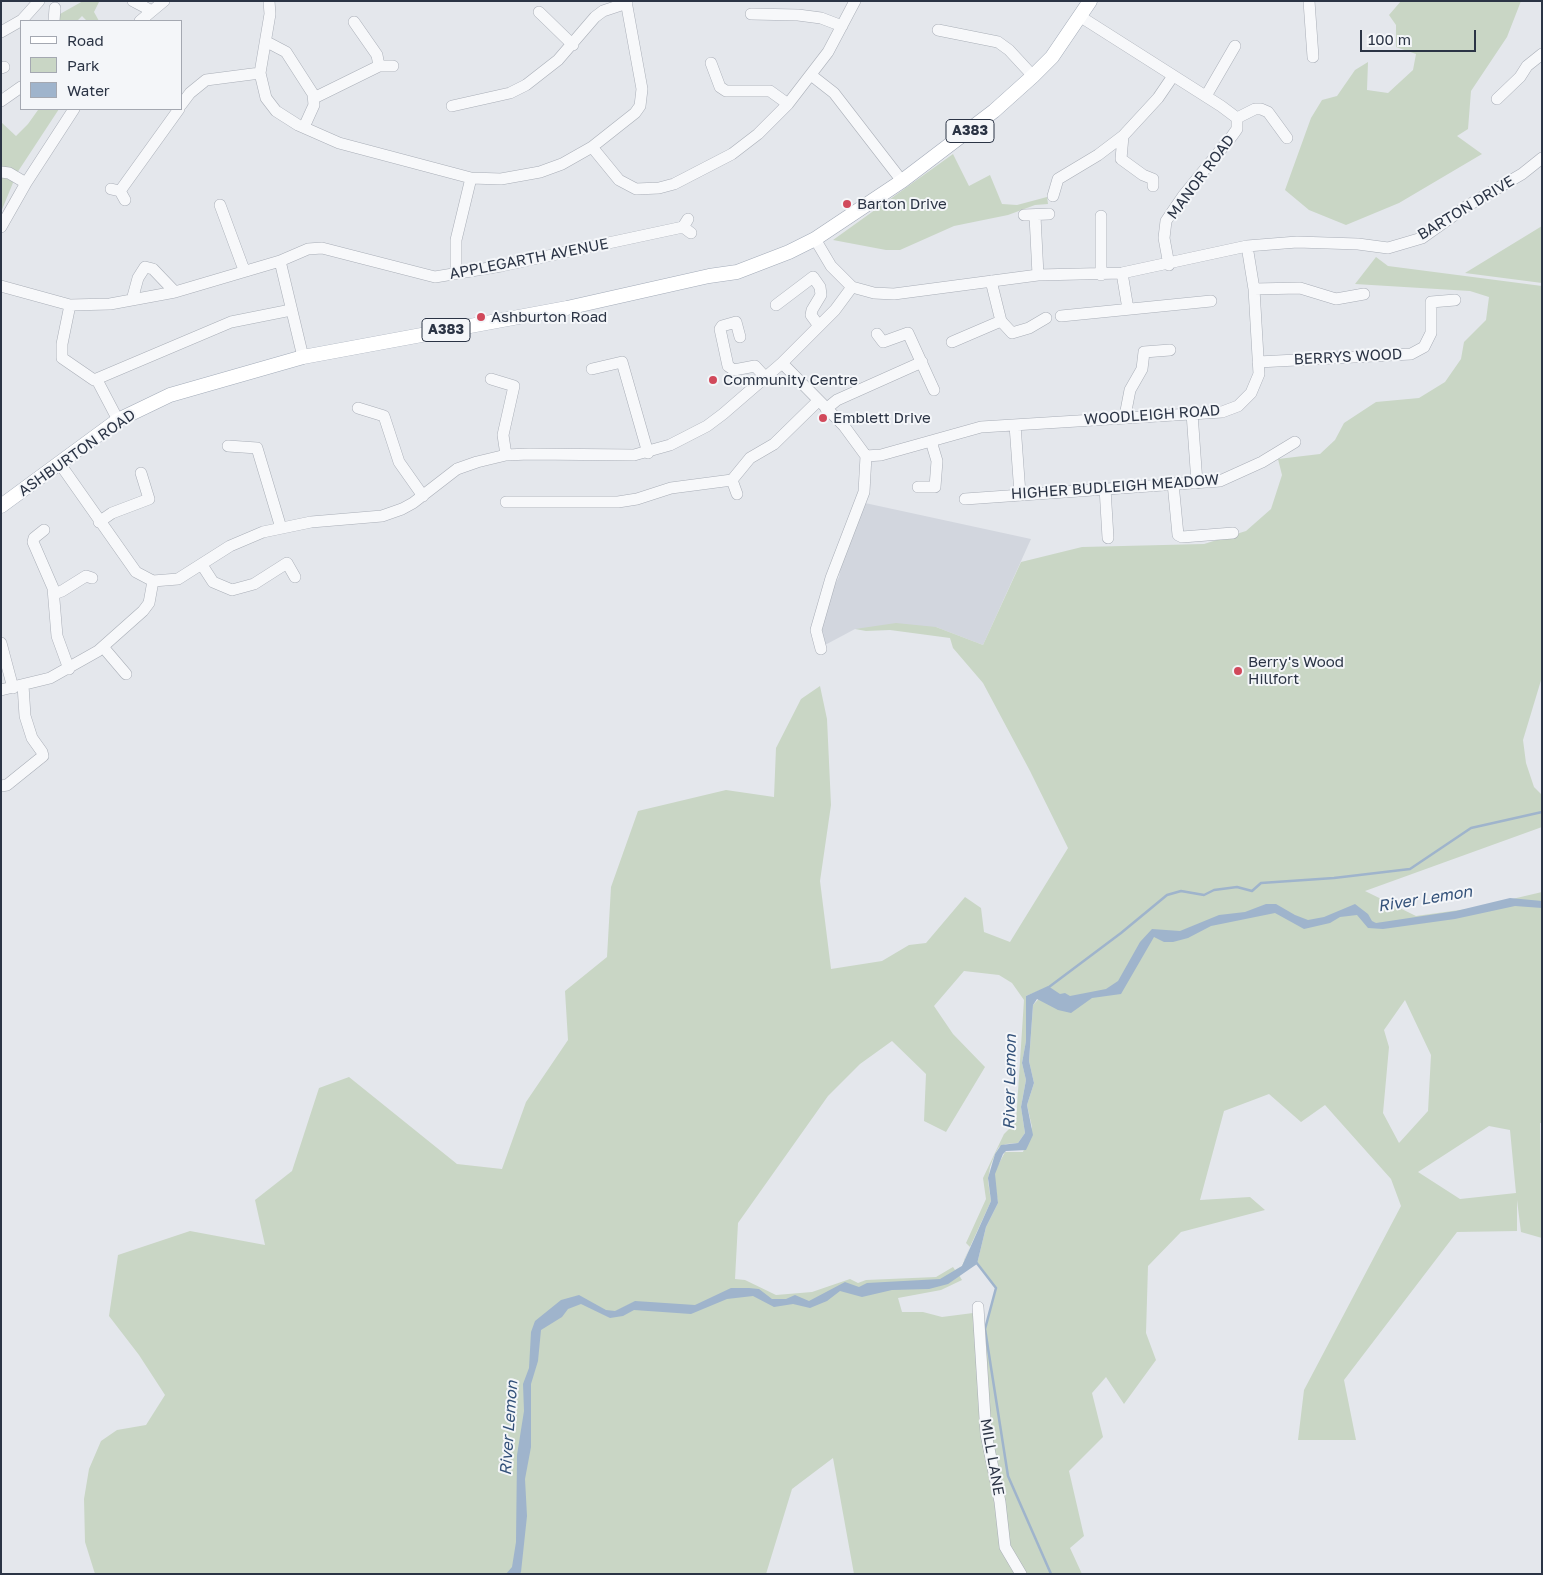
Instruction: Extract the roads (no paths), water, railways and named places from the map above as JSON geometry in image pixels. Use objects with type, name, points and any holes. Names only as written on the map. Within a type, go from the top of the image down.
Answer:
[{"type":"main road","name":"ASHBURTON ROAD","points":[[1,506],[118,420],[170,395],[303,357],[557,310],[709,276],[737,272],[789,252],[815,238],[902,181],[967,133],[1052,57],[1090,1]]},
{"type":"street","points":[[22,20],[39,1]]},
{"type":"street","points":[[133,1],[152,11]]},
{"type":"street","points":[[141,20],[164,1]]},
{"type":"street","points":[[269,1],[270,14],[267,42],[260,73],[266,98],[276,111],[304,127],[339,143],[471,178],[501,179],[540,172],[562,164],[592,147],[635,113],[642,98],[626,2],[603,11],[595,17],[574,45],[544,73],[510,94],[449,107]]},
{"type":"street","points":[[592,147],[614,176],[627,186],[636,189],[659,188],[686,178],[732,154],[758,134],[788,104],[810,75],[842,26],[855,1]]},
{"type":"street","points":[[1309,1],[1313,57]]},
{"type":"street","points":[[54,20],[56,8]]},
{"type":"street","points":[[537,11],[574,45]]},
{"type":"street","points":[[750,14],[798,15],[821,18],[842,26]]},
{"type":"street","name":"MANOR ROAD","points":[[1080,18],[1206,96],[1237,118]]},
{"type":"street","points":[[1,32],[20,21]]},
{"type":"street","points":[[354,22],[377,55],[379,66]]},
{"type":"street","points":[[938,30],[998,42],[1009,50],[1033,76]]},
{"type":"street","points":[[267,42],[286,52],[314,98],[314,106],[304,127]]},
{"type":"street","points":[[1206,96],[1235,46]]},
{"type":"street","points":[[1498,92],[1542,54]]},
{"type":"street","points":[[711,63],[720,87],[726,91],[770,90],[788,104]]},
{"type":"street","points":[[314,98],[379,66],[393,66]]},
{"type":"street","points":[[182,104],[198,85],[206,80],[260,73]]},
{"type":"street","points":[[810,75],[834,93],[902,181]]},
{"type":"street","points":[[1053,196],[1058,179],[1098,155],[1124,136],[1158,98],[1173,76]]},
{"type":"street","points":[[1,101],[20,88]]},
{"type":"street","name":"MANOR ROAD","points":[[1237,118],[1255,109],[1261,109],[1268,112],[1287,138]]},
{"type":"street","points":[[1,228],[26,183],[73,110]]},
{"type":"street","points":[[119,193],[178,110]]},
{"type":"street","name":"MANOR ROAD","points":[[1169,265],[1164,238],[1166,221],[1183,196],[1237,129],[1237,118]]},
{"type":"street","points":[[1121,159],[1124,136]]},
{"type":"street","points":[[1098,155],[1121,159],[1143,175],[1153,179],[1153,186]]},
{"type":"street","name":"BARTON DRIVE","points":[[852,287],[874,293],[894,294],[1038,275],[1122,274],[1247,246],[1297,242],[1358,244],[1388,248],[1422,238],[1467,206],[1522,174],[1542,158]]},
{"type":"street","points":[[1,172],[9,173],[26,183]]},
{"type":"street","points":[[456,274],[456,240],[471,178]]},
{"type":"street","points":[[219,202],[244,270]]},
{"type":"street","points":[[1038,275],[1030,215],[1049,214]]},
{"type":"street","points":[[1100,216],[1102,275]]},
{"type":"street","name":"APPLEGARTH AVENUE","points":[[1,286],[70,305],[110,304],[175,292],[244,270],[280,261],[308,249],[322,248],[436,277],[687,226]]},
{"type":"street","points":[[60,464],[130,565],[145,578],[153,581],[178,579],[230,546],[263,532],[311,522],[382,516],[402,509],[457,470],[477,462],[506,456],[615,455],[648,452],[670,445],[707,426],[782,363],[819,326],[852,287],[831,266],[815,238]]},
{"type":"street","name":"WOODLEIGH ROAD","points":[[866,456],[881,456],[981,426],[1125,416],[1222,412],[1238,406],[1256,384],[1259,374],[1254,289],[1247,246]]},
{"type":"street","points":[[280,261],[303,357]]},
{"type":"street","points":[[132,300],[135,285],[145,267],[153,270],[175,292]]},
{"type":"street","points":[[1122,274],[1128,309]]},
{"type":"street","points":[[776,305],[813,277],[820,287],[821,295],[811,315],[819,326]]},
{"type":"street","points":[[991,281],[1002,321],[1007,330],[1017,333],[1052,317],[1211,300]]},
{"type":"street","points":[[1254,289],[1300,288],[1336,299],[1364,294]]},
{"type":"street","name":"BERRYS WOOD","points":[[1258,362],[1410,354],[1424,347],[1431,333],[1431,302],[1455,300]]},
{"type":"street","points":[[70,305],[62,344],[62,358],[90,380],[97,380],[231,322],[291,310]]},
{"type":"street","points":[[952,342],[1002,321]]},
{"type":"street","points":[[740,337],[736,322],[722,326],[720,329],[728,366],[734,370],[755,366],[766,378]]},
{"type":"street","points":[[877,334],[883,342],[908,333],[934,390]]},
{"type":"street","points":[[1125,416],[1130,390],[1142,369],[1144,352],[1170,350]]},
{"type":"street","points":[[592,369],[622,362],[648,452]]},
{"type":"street","points":[[826,410],[837,400],[922,362]]},
{"type":"street","points":[[782,363],[826,410],[844,426],[866,456],[864,492],[830,578],[816,630],[821,649]]},
{"type":"street","points":[[491,379],[514,386],[503,434],[506,456]]},
{"type":"street","points":[[97,380],[118,420]]},
{"type":"street","points":[[506,502],[618,502],[637,499],[671,488],[732,480],[750,458],[774,444],[818,401]]},
{"type":"street","points":[[358,408],[384,416],[399,462],[422,496]]},
{"type":"street","points":[[1192,413],[1196,483]]},
{"type":"street","points":[[1015,425],[1020,494]]},
{"type":"street","points":[[918,487],[940,489],[931,441]]},
{"type":"street","name":"HIGHER BUDLEIGH MEADOW","points":[[965,499],[986,492],[1020,494],[1196,483],[1230,478],[1295,442]]},
{"type":"street","points":[[228,446],[257,448],[281,528]]},
{"type":"street","points":[[99,522],[112,513],[149,498],[141,473]]},
{"type":"street","points":[[732,480],[737,494]]},
{"type":"street","points":[[1173,483],[1178,534],[1182,537],[1233,533]]},
{"type":"street","points":[[1105,488],[1109,538]]},
{"type":"street","points":[[44,530],[34,538],[33,542],[54,594],[57,636],[69,669]]},
{"type":"street","points":[[202,565],[213,582],[232,590],[254,584],[287,563],[295,577]]},
{"type":"street","points":[[54,594],[86,576],[92,578]]},
{"type":"street","points":[[12,688],[50,678],[69,669],[103,648],[143,611],[149,603],[153,581]]},
{"type":"street","points":[[1,643],[12,688],[25,716],[32,738],[43,756],[7,784],[1,786]]},
{"type":"street","points":[[103,648],[126,674]]},
{"type":"street","name":"MILL LANE","points":[[978,1307],[986,1434],[1000,1502],[1005,1547],[1020,1574]]},
{"type":"water","points":[[1510,898],[1542,901],[1542,908],[1515,906],[1455,919],[1383,929],[1368,928],[1357,915],[1340,917],[1330,923],[1304,929],[1275,913],[1211,926],[1188,938],[1173,942],[1164,942],[1154,937],[1121,994],[1092,998],[1071,1013],[1058,1010],[1037,999],[1033,1005],[1029,1061],[1034,1083],[1027,1105],[1033,1135],[1026,1150],[1006,1151],[1003,1154],[995,1174],[998,1203],[986,1227],[977,1264],[948,1284],[929,1289],[892,1290],[862,1297],[840,1291],[827,1301],[810,1308],[793,1304],[774,1307],[753,1296],[727,1299],[691,1314],[634,1310],[623,1316],[610,1318],[581,1304],[568,1309],[562,1317],[541,1330],[538,1361],[531,1384],[531,1447],[525,1479],[527,1516],[521,1572],[520,1574],[506,1574],[512,1567],[516,1542],[517,1455],[524,1411],[523,1384],[529,1368],[531,1332],[535,1321],[561,1300],[579,1295],[606,1310],[615,1311],[635,1301],[695,1305],[731,1288],[749,1288],[759,1289],[772,1299],[786,1299],[795,1295],[809,1301],[845,1282],[859,1287],[867,1283],[940,1279],[962,1266],[991,1201],[988,1178],[995,1154],[1001,1145],[1018,1143],[1025,1133],[1021,1107],[1026,1080],[1022,1063],[1026,1041],[1026,996],[1048,986],[1060,994],[1065,993],[1070,996],[1106,989],[1118,981],[1140,942],[1152,929],[1180,931],[1219,915],[1245,912],[1266,904],[1276,904],[1308,920],[1324,917],[1355,904],[1376,923],[1456,911]]},
{"type":"waterway","points":[[1049,987],[1121,933],[1167,895],[1181,891],[1204,895],[1214,890],[1237,887],[1252,891],[1261,883],[1334,878],[1410,869],[1471,828],[1542,812]]},
{"type":"waterway","points":[[976,1262],[996,1288],[985,1329],[1008,1476],[1051,1574]]},
{"type":"place","name":"Barton Drive","points":[[847,204]]},
{"type":"place","name":"Ashburton Road","points":[[481,317]]},
{"type":"place","name":"Community Centre","points":[[713,380]]},
{"type":"place","name":"Emblett Drive","points":[[823,418]]},
{"type":"place","name":"Berry's Wood Hillfort","points":[[1238,671]]},
{"type":"water label","name":"River Lemon","points":[[1425,899]]},
{"type":"water label","name":"River Lemon","points":[[1010,1082]]},
{"type":"water label","name":"River Lemon","points":[[509,1428]]}]
